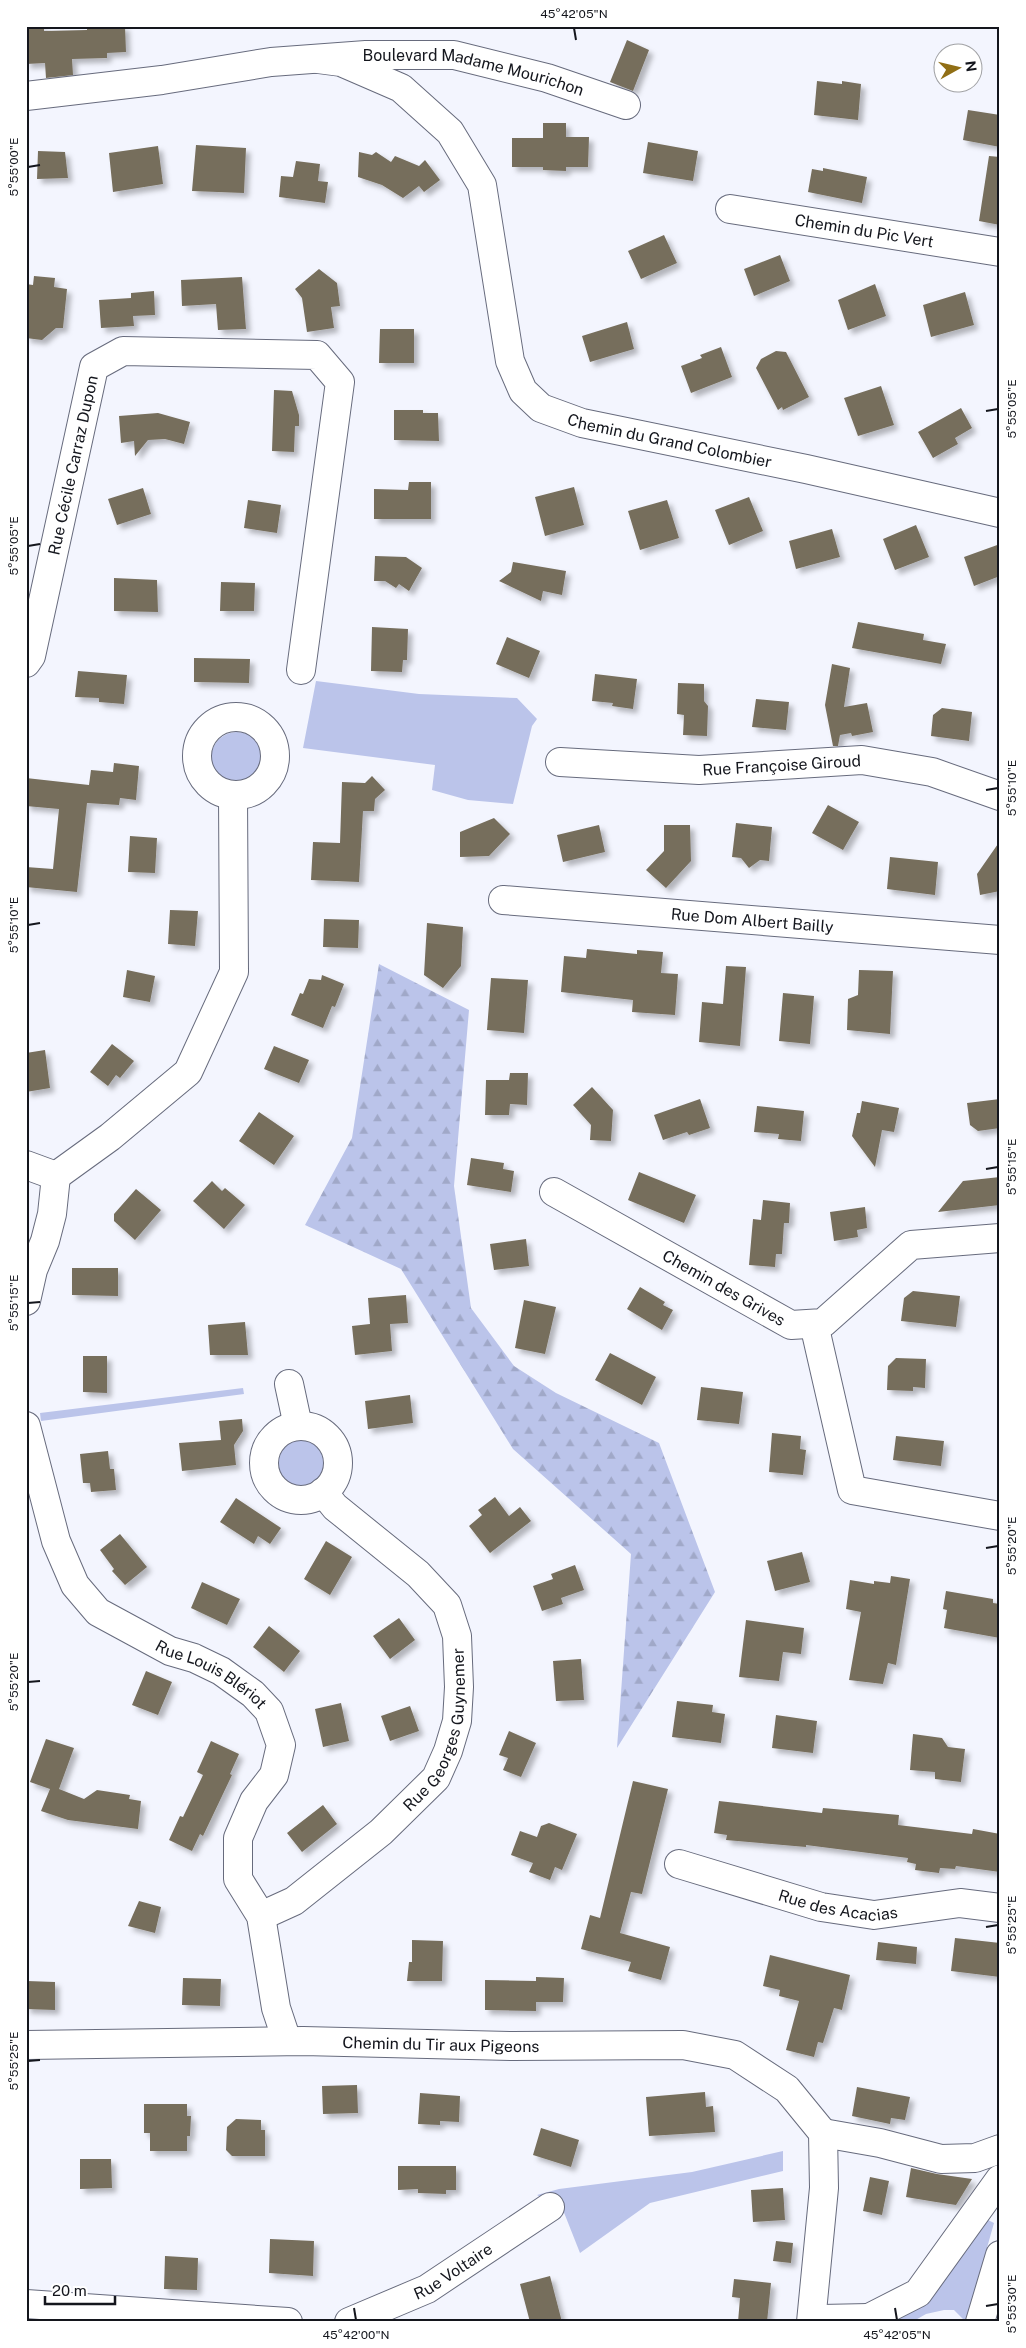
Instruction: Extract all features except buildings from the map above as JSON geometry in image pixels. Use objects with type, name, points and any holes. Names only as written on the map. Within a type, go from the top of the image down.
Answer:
[{"type":"street","name":"Boulevard Madame Mourichon","points":[[32,100],[271,62],[366,55],[454,54],[547,78],[626,105]]},
{"type":"street","name":"Boulevard Madame Mourichon","points":[[318,59],[341,62],[401,88],[450,132],[482,185],[487,214]]},
{"type":"street","name":"Chemin du Pic Vert","points":[[730,209],[1000,252]]},
{"type":"street","name":"Chemin du Grand Colombier","points":[[487,214],[510,361],[523,391],[541,408],[582,423],[806,469],[1000,513]]},
{"type":"street","name":"Rue Cécile Carraz Dupon","points":[[26,663],[31,656],[94,367],[123,351],[317,354],[340,382],[301,670]]},
{"type":"street","name":"Rue Françoise Giroud","points":[[560,762],[699,770],[862,760],[932,772],[1000,796]]},
{"type":"street","points":[[26,1301],[33,1270],[45,1241],[52,1214],[56,1176],[110,1137],[188,1072],[234,972],[233,795]]},
{"type":"street","name":"Rue Dom Albert Bailly","points":[[504,900],[1000,940]]},
{"type":"street","points":[[26,1165],[56,1176]]},
{"type":"street","name":"Chemin des Grives","points":[[554,1192],[791,1324],[814,1324]]},
{"type":"street","points":[[1000,1238],[911,1245],[823,1323],[814,1324],[852,1490],[1000,1516]]},
{"type":"street","points":[[289,1384],[298,1426]]},
{"type":"street","name":"Rue Louis Blériot","points":[[26,1426],[56,1541],[75,1585],[98,1612],[170,1651],[194,1658],[221,1672],[253,1694],[269,1712],[281,1746],[274,1775],[254,1801],[238,1838],[238,1879],[261,1916],[276,2008],[278,2041]]},
{"type":"street","points":[[298,1426],[310,1427],[320,1431],[329,1439],[338,1461],[336,1473],[331,1484],[323,1492],[312,1498],[294,1499],[277,1491],[269,1482],[265,1470],[264,1457],[268,1446],[275,1436],[286,1429],[298,1426]]},
{"type":"street","name":"Rue Georges Guynemer","points":[[261,1916],[294,1901],[381,1832],[436,1778],[448,1751],[457,1720],[459,1688],[457,1636],[447,1605],[418,1574],[335,1507],[323,1492]]},
{"type":"street","name":"Rue des Acacias","points":[[679,1864],[821,1907],[874,1915],[960,1904],[1000,1908]]},
{"type":"street","name":"Chemin du Tir aux Pigeons","points":[[26,2045],[278,2041],[512,2046],[683,2045],[735,2055],[786,2089],[823,2133]]},
{"type":"street","points":[[1000,2149],[975,2158],[941,2159],[880,2143],[823,2133],[824,2188],[818,2260],[818,2321],[865,2320],[918,2293],[1000,2180]]},
{"type":"street","name":"Rue Voltaire","points":[[349,2322],[427,2289],[550,2208]]},
{"type":"street","points":[[980,2322],[1000,2255]]},
{"type":"street","points":[[26,2304],[288,2322]]},
{"type":"green space","points":[[316,681],[419,694],[517,698],[537,719],[532,726],[513,804],[468,800],[432,790],[435,765],[303,748]]},
{"type":"green space","points":[[237,732],[251,736],[259,744],[263,758],[259,772],[251,780],[237,784],[223,780],[215,772],[211,758],[215,744],[223,736]]},
{"type":"green space","points":[[379,964],[469,1010],[454,1186],[471,1308],[514,1366],[556,1393],[659,1443],[715,1592],[617,1748],[631,1554],[513,1449],[401,1269],[305,1225],[352,1138]]},
{"type":"green space","points":[[243,1388],[244,1394],[41,1421],[40,1413]]},
{"type":"green space","points":[[294,1434],[304,1434],[313,1438],[321,1446],[325,1460],[321,1474],[313,1482],[304,1486],[294,1486],[285,1482],[277,1474],[273,1465],[273,1455],[277,1446],[285,1438]]},
{"type":"green space","points":[[783,2151],[783,2171],[650,2203],[580,2253],[563,2210],[537,2195],[559,2189],[692,2172]]},
{"type":"green space","points":[[986,2219],[994,2223],[966,2322],[954,2310],[944,2310],[926,2314],[912,2322],[891,2322]]}]
